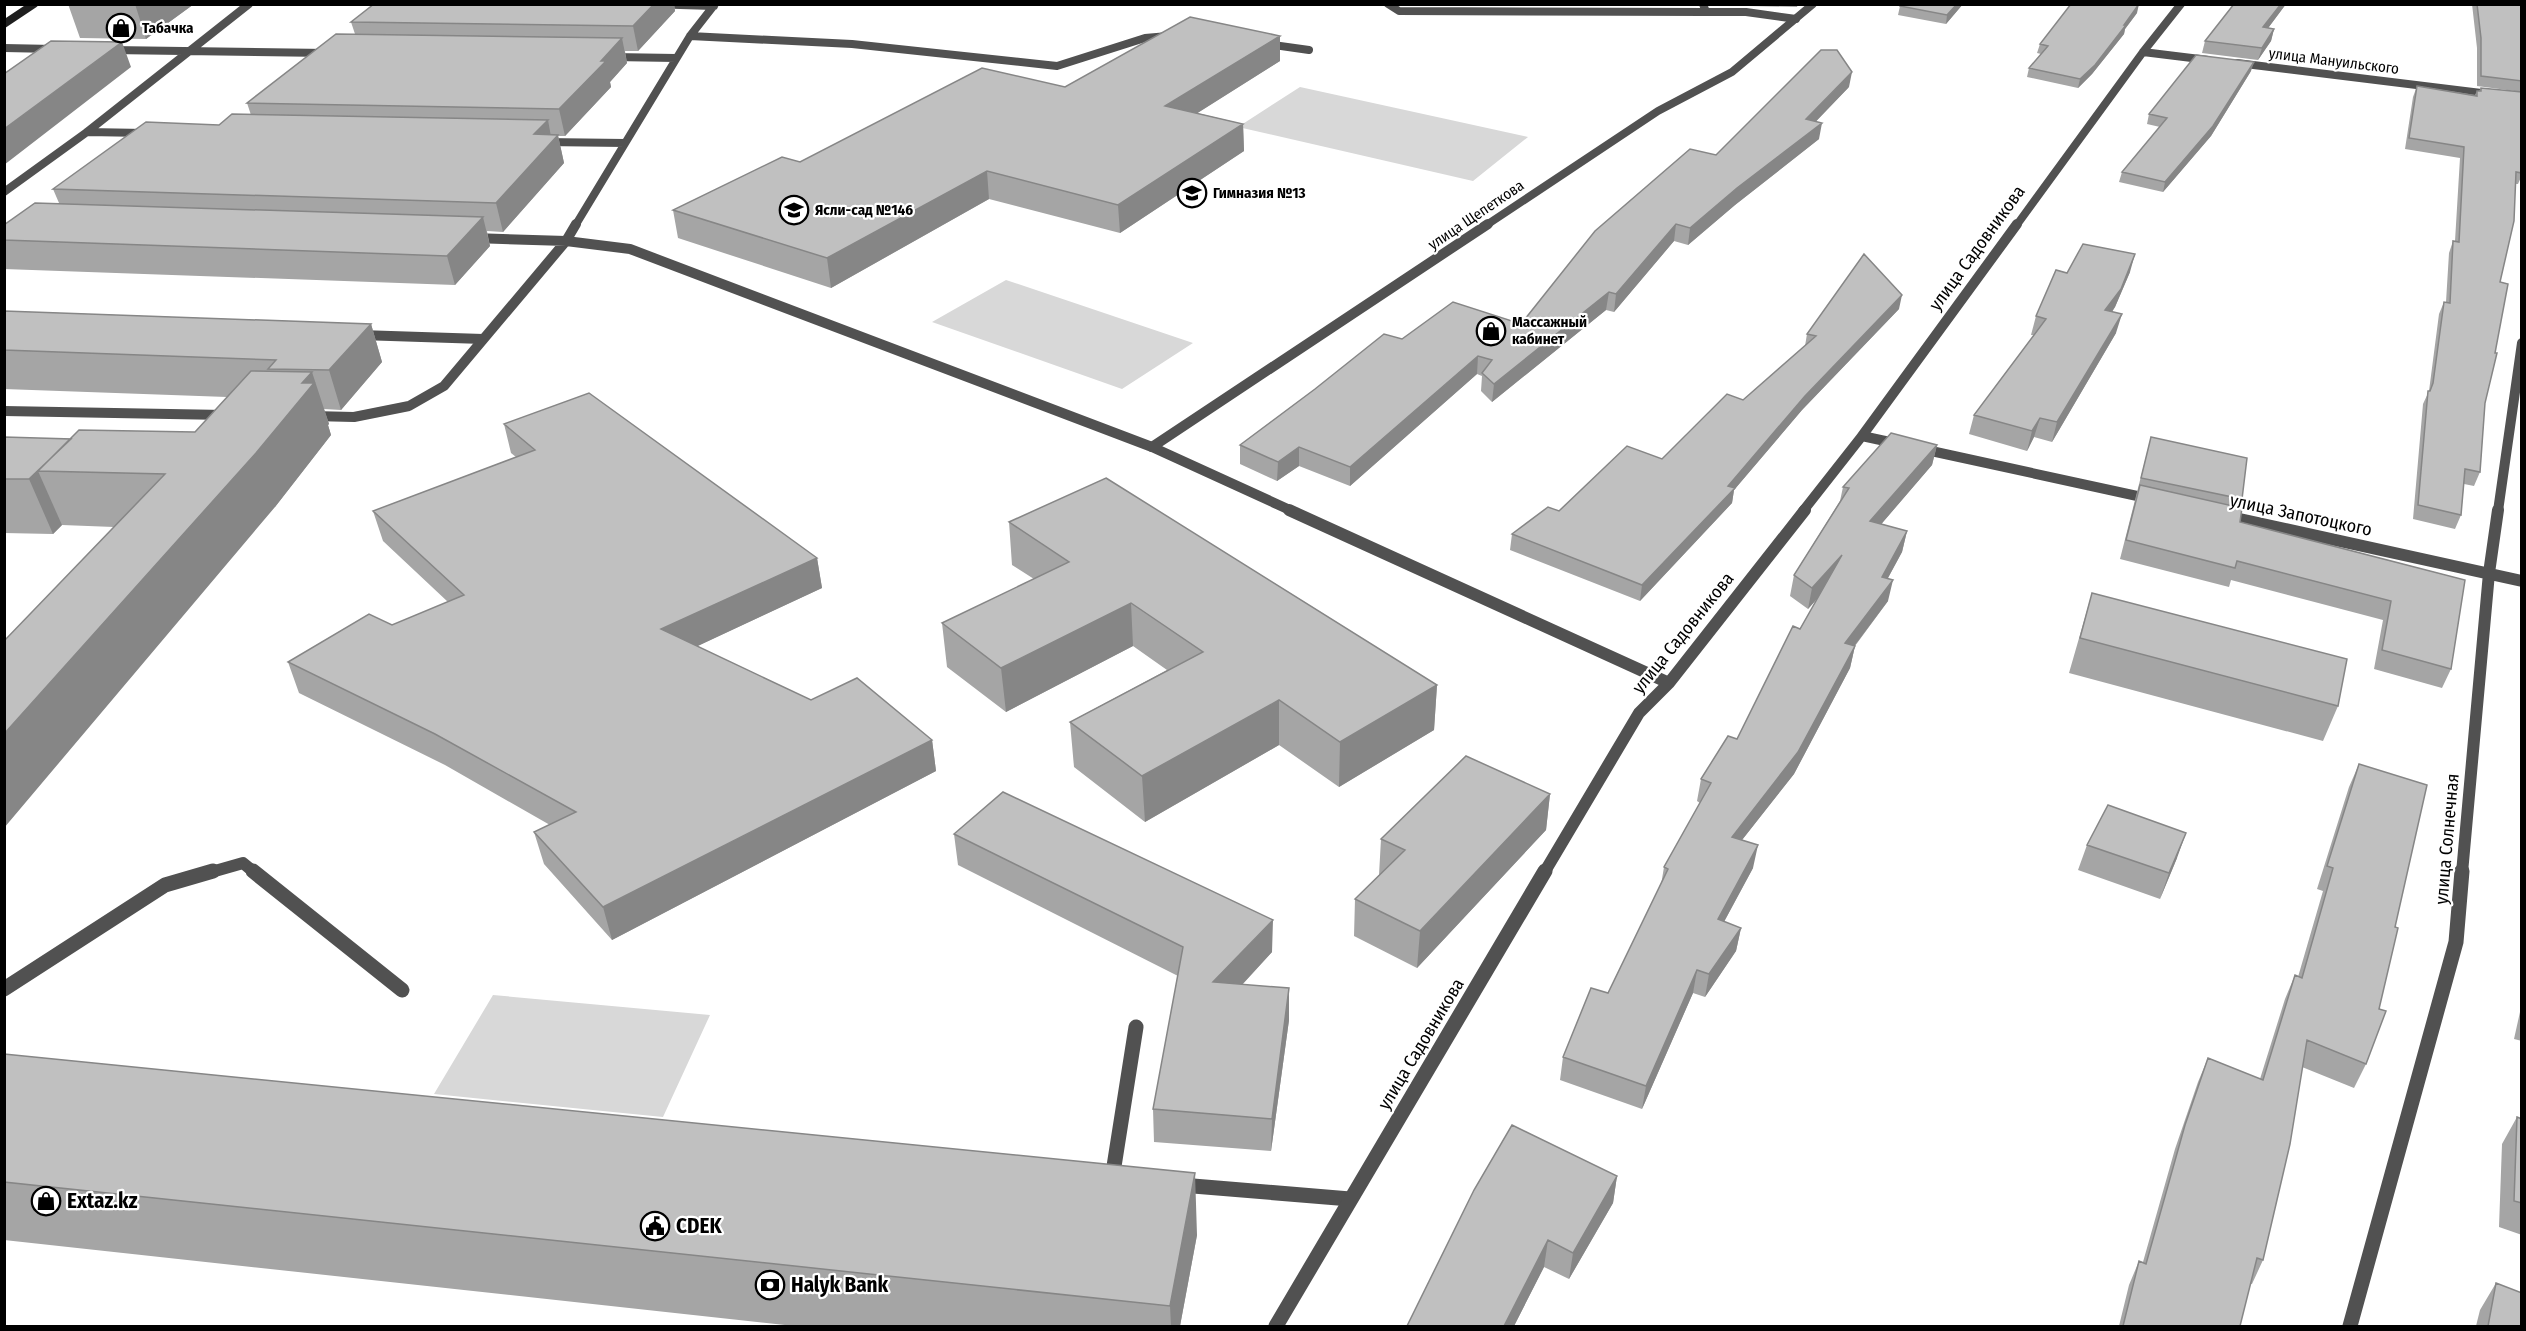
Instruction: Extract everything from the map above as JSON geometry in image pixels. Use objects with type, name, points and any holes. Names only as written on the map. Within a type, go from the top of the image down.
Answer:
[{"type":"main road","points":[[4,24],[34,4]]},
{"type":"street","points":[[4,192],[87,132],[249,4]]},
{"type":"street","points":[[647,4],[715,5]]},
{"type":"street","points":[[1388,4],[1399,11],[1705,8],[1796,19]]},
{"type":"street","name":"улица Щепеткова","points":[[1152,447],[1658,111],[1732,72],[1813,4]]},
{"type":"street","name":"улица Садовникова","points":[[1276,1326],[1639,713],[1669,683],[1862,436],[2143,52],[2181,4]]},
{"type":"street","points":[[295,416],[354,417],[409,406],[444,386],[566,241],[676,58],[715,5]]},
{"type":"street","points":[[690,36],[852,44],[1057,66],[1145,38],[1179,36]]},
{"type":"street","points":[[1255,43],[1309,50]]},
{"type":"street","points":[[4,48],[62,49]]},
{"type":"street","points":[[97,50],[332,53]]},
{"type":"street","points":[[2143,52],[2214,60]]},
{"type":"street","points":[[605,57],[676,58]]},
{"type":"street","name":"улица Мануильского","points":[[2226,62],[2522,98]]},
{"type":"street","points":[[87,132],[159,134]]},
{"type":"street","points":[[529,141],[625,143]]},
{"type":"street","points":[[459,238],[566,241],[630,249],[1152,447],[1669,683]]},
{"type":"street","points":[[352,335],[483,339]]},
{"type":"street","name":"улица Солнечная","points":[[2350,1326],[2456,942],[2489,573],[2522,343]]},
{"type":"street","points":[[4,411],[237,415]]},
{"type":"street","points":[[1862,436],[2164,502]]},
{"type":"street","name":"улица Запотоцкого","points":[[2210,512],[2522,581]]},
{"type":"street","points":[[4,989],[165,885],[243,863],[402,990]]},
{"type":"street","points":[[1112,1180],[1136,1027]]},
{"type":"street","points":[[1159,1184],[1350,1198]]},
{"type":"shaded area","points":[[1300,87],[1528,137],[1473,181],[1238,127]]},
{"type":"shaded area","points":[[1006,280],[1193,343],[1122,389],[932,322]]},
{"type":"shaded area","points":[[493,995],[710,1015],[663,1117],[434,1094]]},
{"type":"building","points":[[374,4],[654,4],[633,26],[351,22]]},
{"type":"building","points":[[1901,4],[1957,4],[1947,15],[1900,6]]},
{"type":"building","points":[[2071,4],[2139,4],[2095,65],[2080,79],[2029,68],[2048,46],[2040,44]]},
{"type":"building","points":[[2234,4],[2281,4],[2263,27],[2274,29],[2262,48],[2205,41]]},
{"type":"building","points":[[2477,4],[2522,4],[2522,81],[2481,76],[2481,38]]},
{"type":"building","points":[[1190,17],[1280,36],[1165,106],[1243,124],[1118,205],[987,171],[827,258],[673,210],[782,157],[800,162],[982,68],[1065,87]]},
{"type":"building","points":[[336,34],[622,38],[601,61],[606,61],[559,109],[247,103]]},
{"type":"building","points":[[51,41],[122,42],[4,129],[4,74]]},
{"type":"building","points":[[1821,50],[1837,50],[1852,72],[1806,119],[1822,123],[1737,188],[1690,228],[1676,224],[1616,294],[1609,292],[1494,384],[1482,373],[1492,360],[1478,356],[1350,467],[1299,447],[1278,462],[1240,445],[1384,334],[1402,339],[1453,302],[1521,324],[1595,231],[1690,149],[1716,155]]},
{"type":"building","points":[[2196,55],[2254,62],[2213,126],[2165,182],[2122,172],[2167,118],[2149,114]]},
{"type":"building","points":[[2417,86],[2477,96],[2477,91],[2481,91],[2481,88],[2522,92],[2522,173],[2516,172],[2514,221],[2500,282],[2508,284],[2495,353],[2497,353],[2485,403],[2480,472],[2465,469],[2461,515],[2418,505],[2428,391],[2433,383],[2444,302],[2450,303],[2453,241],[2459,242],[2464,147],[2409,138]]},
{"type":"building","points":[[232,114],[548,120],[534,134],[558,135],[496,203],[53,189],[146,122],[219,125]]},
{"type":"building","points":[[35,203],[483,217],[447,256],[4,240],[4,225]]},
{"type":"building","points":[[2083,244],[2135,254],[2121,289],[2105,310],[2122,314],[2057,422],[2040,418],[2032,431],[1974,415],[2046,319],[2036,316],[2056,270],[2067,273]]},
{"type":"building","points":[[1864,254],[1902,295],[1805,396],[1728,486],[1735,488],[1642,585],[1512,534],[1548,507],[1559,511],[1627,446],[1662,459],[1727,394],[1743,400],[1816,336],[1807,334]]},
{"type":"building","points":[[4,311],[371,324],[329,370],[268,369],[276,360],[4,350]]},
{"type":"building","points":[[251,371],[312,372],[302,383],[314,383],[256,453],[4,734],[4,641],[165,474],[38,471],[79,430],[195,432]]},
{"type":"building","points":[[589,393],[817,558],[661,629],[811,700],[857,678],[932,740],[603,907],[534,832],[576,812],[435,734],[288,662],[369,614],[392,625],[464,595],[373,511],[535,450],[504,424]]},
{"type":"building","points":[[1891,433],[1937,445],[1870,521],[1907,531],[1882,577],[1893,580],[1845,643],[1855,646],[1798,752],[1732,837],[1758,845],[1718,919],[1741,928],[1709,974],[1697,970],[1646,1086],[1563,1057],[1591,988],[1608,993],[1668,869],[1664,867],[1711,783],[1701,779],[1728,736],[1737,739],[1793,626],[1800,629],[1842,555],[1812,588],[1794,575],[1849,488],[1843,487]]},
{"type":"building","points":[[4,437],[71,439],[29,479],[4,479]]},
{"type":"building","points":[[2151,437],[2247,458],[2242,499],[2141,478]]},
{"type":"building","points":[[1106,478],[1437,685],[1340,742],[1279,700],[1142,776],[1070,722],[1203,652],[1131,603],[1001,668],[942,623],[1069,562],[1009,522]]},
{"type":"building","points":[[2140,485],[2242,508],[2240,522],[2465,580],[2451,669],[2382,650],[2391,601],[2237,561],[2235,568],[2126,540]]},
{"type":"building","points":[[2092,593],[2347,659],[2338,706],[2080,638]]},
{"type":"building","points":[[1466,756],[1550,794],[1420,931],[1355,899],[1405,850],[1381,839]]},
{"type":"building","points":[[2359,764],[2427,785],[2379,1009],[2386,1011],[2366,1064],[2307,1040],[2290,1144],[2263,1260],[2257,1258],[2240,1326],[2123,1326],[2139,1261],[2146,1264],[2185,1125],[2208,1058],[2263,1080],[2295,975],[2302,978],[2333,868],[2327,866]]},
{"type":"building","points":[[1003,792],[1273,920],[1213,982],[1289,988],[1272,1119],[1153,1109],[1183,947],[954,834]]},
{"type":"building","points":[[2108,805],[2186,833],[2169,873],[2087,845]]},
{"type":"building","points":[[4,1054],[1195,1173],[1170,1306],[4,1182]]},
{"type":"building","points":[[2517,1117],[2522,1119],[2522,1203],[2514,1201]]},
{"type":"building","points":[[1512,1125],[1617,1176],[1573,1253],[1548,1240],[1504,1326],[1407,1326],[1474,1190]]},
{"type":"building","points":[[2496,1283],[2522,1293],[2522,1326],[2488,1326]]},
{"type":"place","name":"Табачка","points":[[121,28]]},
{"type":"place","name":"Гимназия №13","points":[[1192,193]]},
{"type":"place","name":"Ясли-сад №146","points":[[794,210]]},
{"type":"place","name":"Массажный кабинет","points":[[1491,331]]},
{"type":"place","name":"Extaz.kz","points":[[46,1201]]},
{"type":"place","name":"CDEK","points":[[655,1226]]},
{"type":"place","name":"Halyk Bank","points":[[770,1285]]}]
